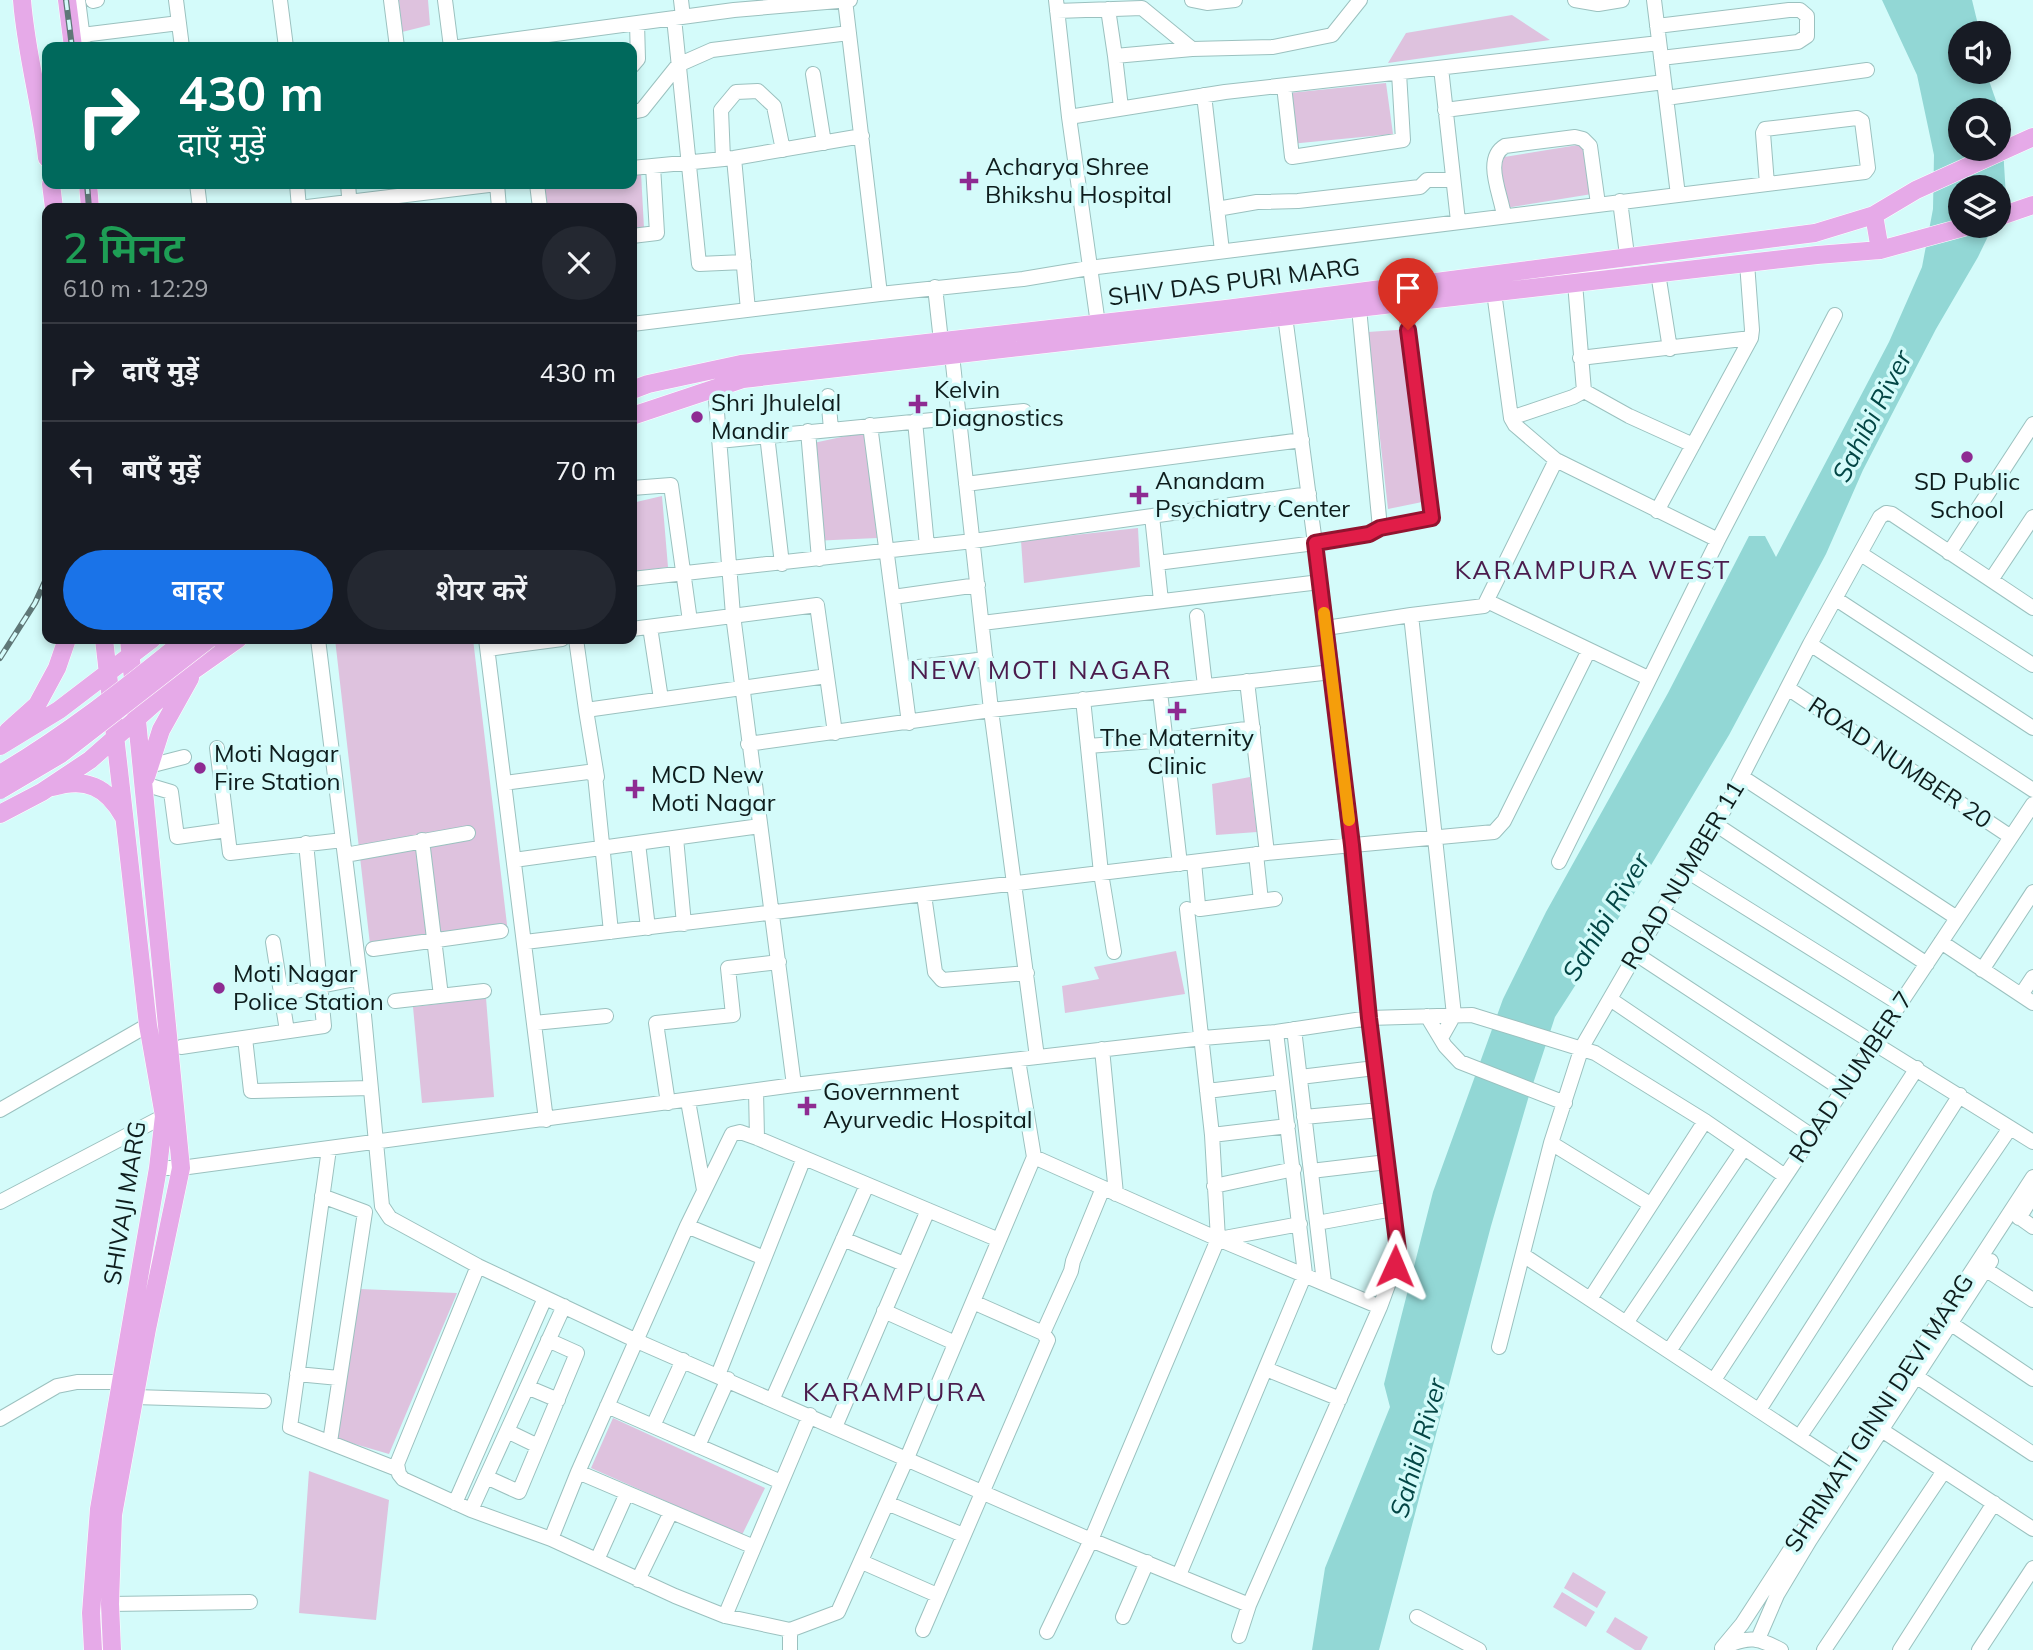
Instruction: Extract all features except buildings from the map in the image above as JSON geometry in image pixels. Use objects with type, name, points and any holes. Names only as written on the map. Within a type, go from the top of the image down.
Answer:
[{"type":"main road","points":[[22,0],[25,33],[42,115]]},
{"type":"main road","points":[[67,0],[80,42]]},
{"type":"main road","name":"SHIV DAS PURI MARG","points":[[637,414],[743,379],[1098,324],[1815,233],[1874,215],[1916,190],[2033,137]]},
{"type":"main road","points":[[2011,214],[2033,205]]},
{"type":"main road","points":[[1874,215],[1880,250]]},
{"type":"main road","name":"SHIV DAS PURI MARG","points":[[637,388],[741,364],[946,348],[1405,303],[1880,250],[1948,231]]},
{"type":"main road","points":[[0,738],[37,705],[57,668],[65,644]]},
{"type":"main road","name":"SHIVAJI MARG","points":[[93,1650],[91,1613],[99,1509],[158,1168],[164,1115],[148,1025],[105,644]]},
{"type":"main road","points":[[0,774],[50,744],[120,693],[180,644]]},
{"type":"main road","points":[[0,790],[61,754],[203,644]]},
{"type":"main road","points":[[6,811],[42,792],[90,760],[195,669],[231,644]]},
{"type":"main road","points":[[0,746],[59,709],[108,672],[130,647]]},
{"type":"main road","name":"SHIVAJI MARG","points":[[112,1650],[110,1604],[113,1515],[181,1168],[130,647]]},
{"type":"main road","points":[[144,784],[161,730],[195,669]]},
{"type":"main road","points":[[0,753],[17,761],[25,780],[19,801],[6,811]]},
{"type":"main road","points":[[42,792],[68,784],[89,785],[107,793],[125,819]]},
{"type":"street","points":[[78,0],[80,42]]},
{"type":"street","points":[[176,0],[181,42]]},
{"type":"street","points":[[280,0],[285,42]]},
{"type":"street","points":[[391,0],[396,42]]},
{"type":"street","points":[[445,0],[450,42]]},
{"type":"street","points":[[681,0],[678,65],[699,264],[744,261]]},
{"type":"street","points":[[845,0],[880,294]]},
{"type":"street","points":[[524,42],[679,18],[733,5],[850,0]]},
{"type":"street","points":[[1192,0],[1206,4],[1235,0]]},
{"type":"street","points":[[1115,56],[1192,49],[1273,47],[1332,35],[1360,0]]},
{"type":"street","points":[[1575,0],[1598,4],[1622,0]]},
{"type":"street","points":[[1654,0],[1678,195]]},
{"type":"street","points":[[1098,324],[1056,6],[1142,8],[1192,49]]},
{"type":"street","points":[[1108,9],[1121,108]]},
{"type":"street","points":[[1069,117],[1204,95],[1441,68],[1798,42],[1807,36],[1807,16],[1800,10],[1789,10],[1657,26]]},
{"type":"street","points":[[85,42],[179,23]]},
{"type":"street","points":[[637,23],[637,60]]},
{"type":"street","points":[[637,111],[642,110],[678,65],[712,50],[849,33]]},
{"type":"street","points":[[1441,68],[1458,221]]},
{"type":"street","points":[[1666,98],[1867,70]]},
{"type":"street","points":[[1284,86],[1292,157],[1403,140],[1399,73]]},
{"type":"street","points":[[813,74],[824,143]]},
{"type":"street","points":[[1446,110],[1664,82]]},
{"type":"street","points":[[748,310],[744,261],[721,110],[736,92],[758,91],[774,106],[783,149]]},
{"type":"street","points":[[1204,95],[1222,251]]},
{"type":"street","points":[[637,323],[935,287],[1023,279],[1089,268],[1458,221],[1678,195],[1767,184],[1866,171],[1868,168],[1862,121],[1857,118],[1765,129],[1763,133],[1767,184]]},
{"type":"street","points":[[637,168],[729,158],[862,136]]},
{"type":"street","points":[[1504,216],[1494,155],[1505,146],[1575,137],[1583,139],[1590,146],[1598,204]]},
{"type":"street","points":[[637,235],[657,233],[653,166]]},
{"type":"street","points":[[1217,209],[1256,202],[1298,201],[1420,187],[1427,180],[1453,180]]},
{"type":"street","points":[[355,203],[386,191],[415,189]]},
{"type":"street","points":[[1620,201],[1626,256]]},
{"type":"street","points":[[1657,511],[1751,338],[1747,263]]},
{"type":"street","points":[[1658,273],[1670,349]]},
{"type":"street","points":[[1574,283],[1584,391]]},
{"type":"street","points":[[935,287],[959,416],[991,710],[1037,1057]]},
{"type":"street","points":[[1494,292],[1511,418],[1520,431],[1556,460],[1718,540]]},
{"type":"street","points":[[1157,563],[1315,543],[1369,534],[1380,528],[1432,518],[1405,303]]},
{"type":"street","points":[[1359,308],[1380,528]]},
{"type":"street","points":[[1559,862],[1648,678],[1835,315]]},
{"type":"street","points":[[1238,1636],[1380,1307],[1397,1258],[1332,672],[1285,316]]},
{"type":"street","points":[[1580,358],[1751,338]]},
{"type":"street","points":[[715,387],[733,615],[794,1085]]},
{"type":"street","points":[[1584,391],[1629,416],[1693,445]]},
{"type":"street","points":[[1511,418],[1584,391]]},
{"type":"street","points":[[828,396],[831,429]]},
{"type":"street","points":[[719,440],[1024,411]]},
{"type":"street","points":[[915,421],[927,546]]},
{"type":"street","points":[[2033,424],[1949,553],[2033,608]]},
{"type":"street","points":[[870,425],[909,723]]},
{"type":"street","points":[[807,431],[819,559]]},
{"type":"street","points":[[767,435],[782,564]]},
{"type":"street","points":[[966,484],[1301,440]]},
{"type":"street","points":[[1326,628],[1484,606],[1556,460]]},
{"type":"street","points":[[637,488],[671,485],[690,621]]},
{"type":"street","points":[[637,578],[973,541],[1309,494]]},
{"type":"street","name":"ROAD NUMBER 11","points":[[1499,1347],[1560,1101],[1578,1046],[1610,999],[1742,777],[1875,524],[1886,513],[1892,514],[1949,553]]},
{"type":"street","points":[[1152,516],[1161,601]]},
{"type":"street","points":[[1991,580],[2033,517]]},
{"type":"street","points":[[1861,554],[2033,665]]},
{"type":"street","points":[[982,623],[1320,582]]},
{"type":"street","points":[[893,597],[978,585]]},
{"type":"street","points":[[1836,599],[2033,728]]},
{"type":"street","points":[[1487,601],[1648,678]]},
{"type":"street","points":[[637,628],[817,604],[835,733]]},
{"type":"street","points":[[1411,615],[1454,1015],[1441,1038]]},
{"type":"street","points":[[1197,616],[1205,686]]},
{"type":"street","points":[[650,626],[660,699]]},
{"type":"street","points":[[319,644],[360,978],[382,1206],[390,1219],[478,1266],[637,1340],[1091,1540],[1250,1605]]},
{"type":"street","points":[[487,644],[546,1119]]},
{"type":"street","points":[[577,644],[597,777],[611,932]]},
{"type":"street","points":[[1810,644],[2033,790]]},
{"type":"street","points":[[525,942],[1262,853],[1494,832],[1500,827],[1589,650]]},
{"type":"street","points":[[902,669],[986,659]]},
{"type":"street","points":[[748,744],[991,710],[1332,672]]},
{"type":"street","points":[[586,710],[827,676]]},
{"type":"street","points":[[1160,692],[1187,863],[1200,909],[1268,900],[1247,681]]},
{"type":"street","name":"ROAD NUMBER 20","points":[[1788,689],[2011,837]]},
{"type":"street","points":[[1083,699],[1101,873],[1114,952]]},
{"type":"street","points":[[1088,746],[1166,740],[1253,728]]},
{"type":"street","points":[[217,748],[230,853],[306,844],[344,847],[468,833]]},
{"type":"street","points":[[149,766],[184,757]]},
{"type":"street","points":[[504,783],[588,772],[597,777]]},
{"type":"street","points":[[1742,777],[1957,918]]},
{"type":"street","points":[[144,784],[171,792],[177,837],[227,830]]},
{"type":"street","name":"ROAD NUMBER 7","points":[[1669,1351],[2033,804]]},
{"type":"street","points":[[1715,824],[1927,964]]},
{"type":"street","points":[[514,860],[760,826]]},
{"type":"street","points":[[677,838],[684,923]]},
{"type":"street","points":[[422,840],[441,996]]},
{"type":"street","points":[[638,843],[648,928]]},
{"type":"street","points":[[181,1047],[324,1026],[306,844]]},
{"type":"street","points":[[1687,871],[1900,1004]]},
{"type":"street","points":[[1982,970],[2033,892]]},
{"type":"street","points":[[924,895],[934,972],[942,980],[1027,973]]},
{"type":"street","points":[[1047,1632],[1091,1540],[1218,1239],[1203,1038],[1187,909]]},
{"type":"street","points":[[1663,912],[2033,1142]]},
{"type":"street","points":[[373,949],[501,931]]},
{"type":"street","points":[[273,942],[287,1031]]},
{"type":"street","points":[[1941,942],[2027,999],[2033,977]]},
{"type":"street","points":[[1636,954],[1843,1090]]},
{"type":"street","points":[[668,1103],[656,1023],[733,1015],[728,968],[779,962]]},
{"type":"street","points":[[281,994],[360,978]]},
{"type":"street","points":[[395,1001],[484,990]]},
{"type":"street","points":[[1610,999],[1812,1136]]},
{"type":"street","points":[[158,1168],[181,1168],[794,1085],[1102,1049],[1276,1032],[1369,1018],[1472,1015],[1595,1053],[1705,1121],[1785,1176]]},
{"type":"street","points":[[534,1023],[606,1016]]},
{"type":"street","points":[[1427,1016],[1460,1062],[1560,1101]]},
{"type":"street","points":[[0,1110],[148,1025]]},
{"type":"street","points":[[1294,1029],[1324,1282]]},
{"type":"street","points":[[1179,1575],[1306,1274],[1276,1032]]},
{"type":"street","points":[[245,1038],[251,1091],[370,1088]]},
{"type":"street","points":[[1043,1333],[1073,1261],[1110,1191],[1102,1049]]},
{"type":"street","points":[[478,1266],[397,1464],[403,1479],[471,1510],[551,1539],[638,1580],[725,1616],[790,1630],[838,1612],[907,1458],[1034,1157],[1018,1060]]},
{"type":"street","points":[[1300,1077],[1375,1068]]},
{"type":"street","points":[[1714,1380],[1917,1068]]},
{"type":"street","points":[[1207,1091],[1282,1082]]},
{"type":"street","points":[[756,1091],[757,1138]]},
{"type":"street","points":[[1759,1410],[1959,1095]]},
{"type":"street","points":[[688,1101],[704,1190]]},
{"type":"street","points":[[1304,1118],[1380,1110]]},
{"type":"street","points":[[0,1202],[164,1115]]},
{"type":"street","points":[[1590,1299],[1705,1121]]},
{"type":"street","points":[[1212,1135],[1288,1126]]},
{"type":"street","points":[[1800,1436],[2010,1128]]},
{"type":"street","points":[[551,1539],[687,1226],[732,1134],[740,1132],[757,1138],[999,1240]]},
{"type":"street","points":[[1551,1143],[1650,1205]]},
{"type":"street","points":[[1626,1323],[1744,1148]]},
{"type":"street","points":[[329,1149],[290,1427],[397,1469]]},
{"type":"street","points":[[1034,1157],[1380,1307]]},
{"type":"street","points":[[698,1446],[764,1258],[804,1158]]},
{"type":"street","points":[[1311,1171],[1387,1162]]},
{"type":"street","points":[[1214,1186],[1294,1169]]},
{"type":"street","name":"SHRIMATI GINNI DEVI MARG","points":[[1758,1639],[1777,1595],[1872,1424],[2033,1177]]},
{"type":"street","points":[[773,1398],[867,1185]]},
{"type":"street","name":"SHRIMATI GINNI DEVI MARG","points":[[1722,1649],[1848,1470],[1883,1431],[2033,1195]]},
{"type":"street","points":[[322,1196],[365,1212],[330,1443]]},
{"type":"street","points":[[1317,1223],[1393,1209]]},
{"type":"street","points":[[835,1427],[928,1210]]},
{"type":"street","points":[[2019,1217],[2033,1227]]},
{"type":"street","points":[[1218,1239],[1300,1224]]},
{"type":"street","points":[[687,1226],[764,1258]]},
{"type":"street","points":[[842,1239],[904,1264]]},
{"type":"street","points":[[1523,1255],[1848,1470]]},
{"type":"street","points":[[1985,1269],[2033,1300]]},
{"type":"street","points":[[455,1503],[545,1298]]},
{"type":"street","points":[[923,1630],[1048,1340],[1043,1333],[973,1301]]},
{"type":"street","points":[[471,1510],[564,1306]]},
{"type":"street","points":[[884,1311],[955,1343]]},
{"type":"street","points":[[1950,1323],[2033,1380]]},
{"type":"street","points":[[486,1477],[519,1492],[578,1353],[548,1340]]},
{"type":"street","points":[[653,1426],[683,1360]]},
{"type":"street","points":[[1266,1369],[1340,1399]]},
{"type":"street","points":[[297,1374],[340,1378]]},
{"type":"street","points":[[1917,1377],[2033,1454]]},
{"type":"street","points":[[0,1419],[57,1387],[77,1382],[121,1382]]},
{"type":"street","points":[[527,1387],[558,1400]]},
{"type":"street","points":[[135,1397],[264,1401]]},
{"type":"street","points":[[607,1406],[781,1482]]},
{"type":"street","points":[[725,1616],[810,1415]]},
{"type":"street","points":[[1883,1431],[2033,1529]]},
{"type":"street","points":[[507,1432],[538,1446]]},
{"type":"street","points":[[1824,1650],[1944,1471]]},
{"type":"street","points":[[578,1472],[754,1547]]},
{"type":"street","points":[[597,1560],[627,1493]]},
{"type":"street","points":[[887,1503],[962,1535]]},
{"type":"street","points":[[1900,1650],[1994,1503]]},
{"type":"street","points":[[638,1580],[671,1512]]},
{"type":"street","points":[[862,1562],[937,1595]]},
{"type":"street","points":[[1123,1617],[1147,1562]]},
{"type":"street","points":[[1979,1650],[2033,1568]]},
{"type":"street","points":[[110,1604],[250,1602]]},
{"type":"street","points":[[1417,1617],[1479,1650]]},
{"type":"street","points":[[790,1630],[790,1650]]},
{"type":"street","points":[[1722,1649],[1741,1640],[1758,1639],[1781,1650]]},
{"type":"shaded area","points":[[399,0],[428,0],[430,25],[402,32]]},
{"type":"shaded area","points":[[1512,15],[1550,40],[1388,63],[1406,33]]},
{"type":"shaded area","points":[[1386,83],[1393,134],[1290,144],[1280,94]]},
{"type":"shaded area","points":[[1584,144],[1592,194],[1506,208],[1498,158]]},
{"type":"shaded area","points":[[637,173],[641,173],[644,228],[637,229],[637,203],[540,203],[537,189],[637,189]]},
{"type":"shaded area","points":[[1411,329],[1432,500],[1388,509],[1368,332]]},
{"type":"shaded area","points":[[865,432],[877,538],[812,541],[804,445]]},
{"type":"shaded area","points":[[662,496],[668,567],[637,571],[637,502]]},
{"type":"shaded area","points":[[1138,528],[1140,567],[1024,583],[1021,541]]},
{"type":"shaded area","points":[[336,644],[474,644],[508,933],[371,953]]},
{"type":"shaded area","points":[[1250,777],[1257,832],[1216,835],[1212,784]]},
{"type":"shaded area","points":[[1176,951],[1185,994],[1065,1013],[1062,986],[1099,979],[1094,967]]},
{"type":"shaded area","points":[[486,998],[494,1097],[422,1103],[413,1007]]},
{"type":"shaded area","points":[[360,1289],[457,1293],[389,1454],[334,1438]]},
{"type":"shaded area","points":[[613,1418],[765,1488],[742,1535],[591,1468]]},
{"type":"shaded area","points":[[309,1471],[389,1500],[376,1620],[299,1613]]},
{"type":"shaded area","points":[[1573,1572],[1606,1592],[1597,1608],[1564,1588]]},
{"type":"shaded area","points":[[1562,1592],[1595,1612],[1586,1627],[1553,1607]]},
{"type":"shaded area","points":[[1615,1617],[1648,1637],[1641,1650],[1635,1650],[1606,1632]]},
{"type":"water","name":"Sahibi River","points":[[1882,0],[1972,0],[1977,21],[1948,21],[1948,84],[1990,84],[1995,98],[1948,98],[1948,161],[2004,161],[2005,175],[1948,175],[1948,238],[1987,238],[1936,329],[1863,470],[1826,554],[1729,735],[1632,897],[1555,1017],[1491,1226],[1379,1650],[1312,1650],[1325,1568],[1390,1407],[1384,1384],[1433,1192],[1503,999],[1546,912],[1668,693],[1749,536],[1765,536],[1776,557],[1889,342],[1922,267],[1933,209],[1934,155],[1917,75]]},
{"type":"railway","points":[[66,0],[71,42]]},
{"type":"railway","points":[[87,189],[89,203]]},
{"type":"railway","points":[[0,658],[42,588]]},
{"type":"slow traffic","points":[[1324,613],[1349,820]]},
{"type":"place","name":"Acharya Shree Bhikshu Hospital","points":[[969,181]]},
{"type":"place","name":"Kelvin Diagnostics","points":[[918,404]]},
{"type":"place","name":"Shri Jhulelal Mandir","points":[[697,417]]},
{"type":"place","name":"SD Public School","points":[[1967,457]]},
{"type":"place","name":"Anandam Psychiatry Center","points":[[1139,495]]},
{"type":"place","name":"The Maternity Clinic","points":[[1177,711]]},
{"type":"place","name":"Moti Nagar Fire Station","points":[[200,768]]},
{"type":"place","name":"MCD New Moti Nagar","points":[[635,789]]},
{"type":"place","name":"Moti Nagar Police Station","points":[[219,988]]},
{"type":"place","name":"Government Ayurvedic Hospital","points":[[807,1106]]},
{"type":"district","name":"KARAMPURA WEST","points":[[1593,570]]},
{"type":"district","name":"NEW MOTI NAGAR","points":[[1041,670]]},
{"type":"district","name":"KARAMPURA","points":[[895,1392]]},
{"type":"route","points":[[1395,1266],[1398,1250],[1315,543],[1369,534],[1380,528],[1432,518],[1408,330]]}]
